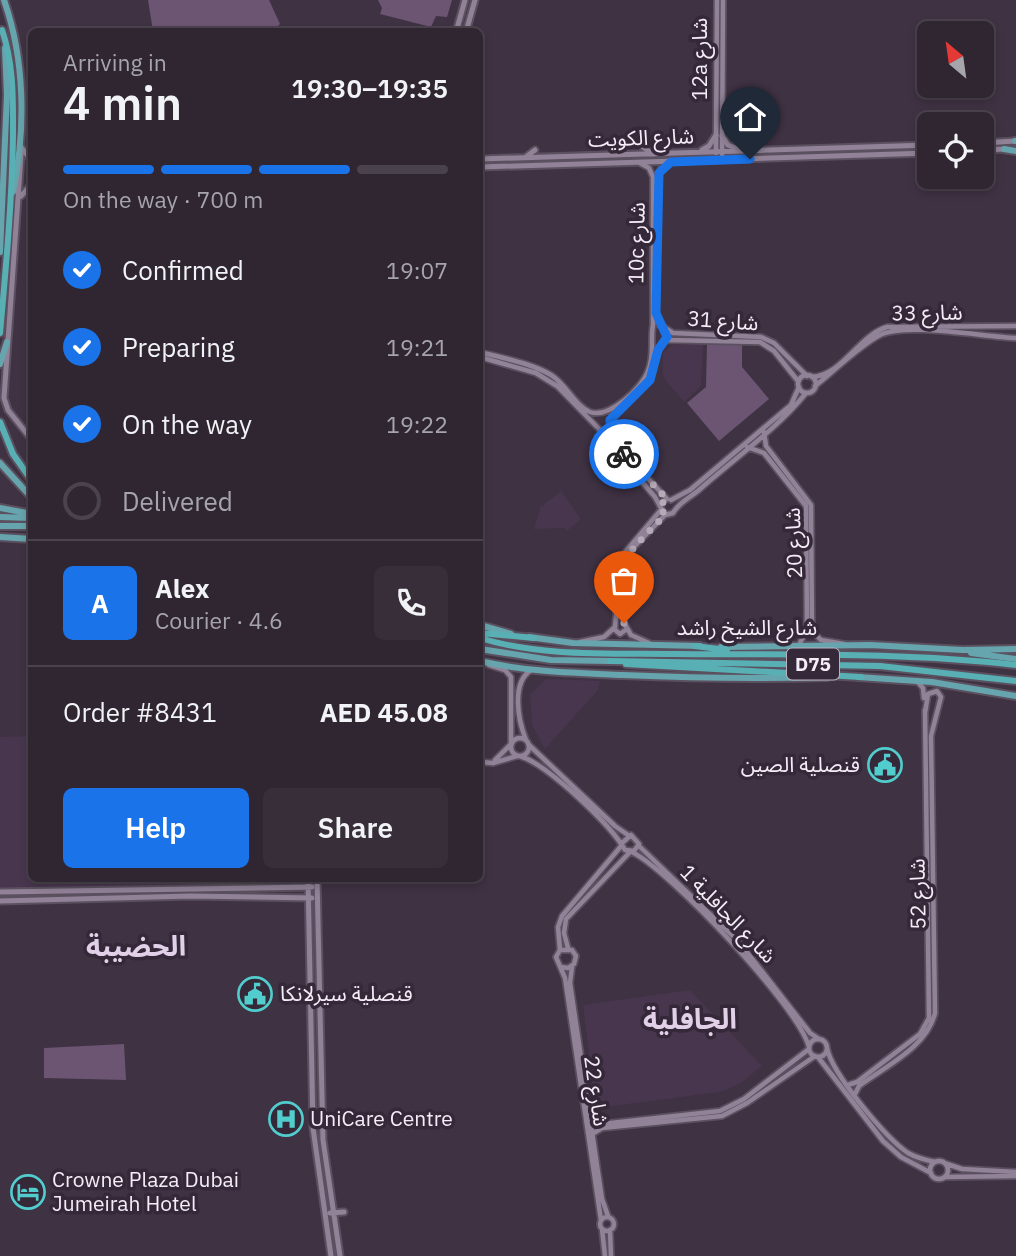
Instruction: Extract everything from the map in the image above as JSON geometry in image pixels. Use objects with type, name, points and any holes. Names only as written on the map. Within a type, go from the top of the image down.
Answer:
[{"type":"highway","points":[[0,333],[15,200],[13,83],[1,26]]},
{"type":"highway","points":[[0,422],[13,454],[28,475]]},
{"type":"highway","points":[[483,632],[534,638]]},
{"type":"highway","name":"شارع الشيخ راشد","points":[[483,639],[499,643],[611,652],[938,657],[1016,665]]},
{"type":"highway","points":[[695,646],[750,654]]},
{"type":"highway","points":[[610,661],[653,668],[861,677]]},
{"type":"highway","name":"شارع الشيخ راشد","points":[[610,661],[880,666],[1016,681]]},
{"type":"main road","points":[[4,0],[15,38],[22,93],[21,147],[15,200]]},
{"type":"main road","points":[[457,28],[465,0]]},
{"type":"main road","points":[[467,28],[475,0]]},
{"type":"main road","points":[[0,252],[7,81],[1,26]]},
{"type":"main road","points":[[22,93],[6,342],[5,403],[28,435]]},
{"type":"main road","points":[[698,152],[709,146],[719,135],[730,146],[744,151]]},
{"type":"main road","points":[[0,169],[4,137]]},
{"type":"main road","points":[[861,148],[870,139]]},
{"type":"main road","points":[[994,144],[1016,145]]},
{"type":"main road","points":[[994,149],[1016,145]]},
{"type":"main road","name":"شارع الكويت","points":[[483,167],[671,162],[744,151],[917,146]]},
{"type":"main road","points":[[21,147],[28,157]]},
{"type":"main road","points":[[643,148],[650,154]]},
{"type":"main road","points":[[527,157],[535,150]]},
{"type":"main road","name":"شارع الكويت","points":[[483,159],[698,152],[718,156],[917,153]]},
{"type":"main road","points":[[607,164],[610,159],[650,154]]},
{"type":"main road","points":[[15,200],[28,188]]},
{"type":"main road","points":[[0,364],[6,342]]},
{"type":"main road","points":[[0,463],[28,494]]},
{"type":"main road","points":[[0,508],[28,515]]},
{"type":"main road","points":[[0,517],[28,516]]},
{"type":"main road","points":[[0,526],[28,526]]},
{"type":"main road","points":[[0,537],[28,539]]},
{"type":"main road","points":[[0,542],[9,537]]},
{"type":"main road","name":"شارع الشيخ راشد","points":[[483,626],[534,638],[578,643],[695,646],[844,645],[962,650],[1016,647]]},
{"type":"main road","points":[[950,649],[960,642]]},
{"type":"main road","points":[[483,650],[551,660],[610,661]]},
{"type":"main road","points":[[962,650],[1016,659]]},
{"type":"main road","name":"D75","points":[[483,662],[531,670],[736,679],[861,677],[917,680],[992,695],[1016,696]]},
{"type":"main road","points":[[308,882],[313,1128],[323,1229],[331,1256]]},
{"type":"main road","points":[[317,882],[325,1125],[333,1214],[340,1256]]},
{"type":"main road","points":[[214,897],[229,893],[234,887]]},
{"type":"main road","points":[[0,892],[317,887]]},
{"type":"main road","points":[[64,900],[68,894],[85,891]]},
{"type":"main road","points":[[0,901],[317,898]]},
{"type":"main road","points":[[319,972],[325,967]]},
{"type":"main road","points":[[306,1020],[311,1014]]},
{"type":"main road","points":[[320,1185],[327,1211],[333,1214],[344,1212]]},
{"type":"street","name":"12a شارع","points":[[716,0],[719,135]]},
{"type":"street","name":"12a شارع","points":[[718,156],[723,0]]},
{"type":"street","points":[[652,174],[655,166],[660,172],[671,162]]},
{"type":"street","name":"10c شارع","points":[[640,163],[652,174],[652,330],[649,336],[652,342]]},
{"type":"street","name":"10c شارع","points":[[660,172],[656,313],[663,329],[664,341]]},
{"type":"street","name":"شارع 33","points":[[799,384],[810,376],[827,373],[874,332],[887,327],[1016,326]]},
{"type":"street","name":"شارع 31","points":[[652,330],[761,337],[774,343],[810,376]]},
{"type":"street","name":"شارع 33","points":[[806,393],[884,334],[978,333],[1016,338]]},
{"type":"street","points":[[600,430],[650,380],[664,341]]},
{"type":"street","points":[[593,421],[645,377],[650,365],[652,342]]},
{"type":"street","name":"شارع 31","points":[[652,342],[760,342],[774,351],[806,393]]},
{"type":"street","points":[[483,353],[547,373],[585,409],[601,413],[609,423],[617,445],[675,506]]},
{"type":"street","points":[[483,358],[547,379],[593,421],[660,504],[662,513]]},
{"type":"street","points":[[810,376],[815,386]]},
{"type":"street","points":[[660,504],[690,490],[791,405],[799,384]]},
{"type":"street","points":[[578,643],[604,637],[614,629],[618,618],[624,553],[662,513],[673,513],[675,506],[694,495],[764,432],[794,409],[806,393]]},
{"type":"street","name":"شارع 20","points":[[764,432],[766,446],[811,505],[813,633],[819,639],[844,645]]},
{"type":"street","name":"شارع 20","points":[[747,447],[764,453],[804,500],[807,509],[807,629],[799,646]]},
{"type":"street","points":[[627,629],[623,592],[630,552],[662,513]]},
{"type":"street","points":[[623,592],[630,596]]},
{"type":"street","points":[[614,629],[620,634],[627,629]]},
{"type":"street","points":[[627,629],[651,645]]},
{"type":"street","points":[[483,662],[505,670],[511,677],[512,752],[544,768],[622,843]]},
{"type":"street","points":[[483,762],[519,756],[527,752],[521,724],[519,684],[522,676],[531,670]]},
{"type":"street","name":"شارع 52","points":[[848,1085],[857,1082],[919,1034],[929,1018],[925,713],[924,691],[917,680]]},
{"type":"street","name":"شارع 52","points":[[855,1094],[859,1086],[920,1041],[929,1029],[935,1013],[931,736],[941,697],[937,691],[928,694],[925,713]]},
{"type":"street","points":[[489,762],[502,756],[518,738],[527,742],[615,826],[629,835],[562,916],[558,927],[560,950],[556,957],[561,967],[572,967],[576,956],[568,948],[564,933],[570,913],[620,858],[639,846]]},
{"type":"street","name":"شارع الجافلية 1","points":[[629,835],[638,839],[639,846],[739,942],[810,1033],[827,1048]]},
{"type":"street","name":"شارع الجافلية 1","points":[[622,843],[742,953],[786,1010],[816,1056]]},
{"type":"street","points":[[560,950],[568,948]]},
{"type":"street","name":"شارع 22","points":[[561,967],[601,1229],[608,1256]]},
{"type":"street","name":"شارع 22","points":[[572,967],[570,983],[602,1199],[608,1216],[614,1222],[610,1230],[608,1256]]},
{"type":"street","points":[[590,1120],[602,1124],[720,1111],[744,1099],[819,1039]]},
{"type":"street","points":[[827,1048],[830,1060],[889,1138],[914,1156],[962,1169],[1016,1174]]},
{"type":"street","points":[[592,1135],[602,1128],[722,1116],[747,1103],[816,1056],[824,1054],[827,1048]]},
{"type":"street","points":[[816,1056],[883,1141],[901,1157],[937,1179],[1016,1174]]},
{"type":"street","points":[[931,1173],[935,1162]]},
{"type":"street","points":[[945,1177],[949,1171],[947,1164]]},
{"type":"street","points":[[601,1220],[608,1216]]},
{"type":"street","points":[[601,1229],[610,1230]]},
{"type":"shaded area","points":[[148,0],[269,0],[280,24],[276,28],[153,28]]},
{"type":"shaded area","points":[[378,0],[452,0],[447,17],[436,16],[431,27],[380,14],[382,8]]},
{"type":"shaded area","points":[[703,344],[701,386],[684,402],[663,377],[663,353],[672,345]]},
{"type":"shaded area","points":[[707,344],[742,345],[742,367],[769,399],[719,441],[687,403],[706,387]]},
{"type":"shaded area","points":[[561,491],[581,519],[567,531],[565,528],[534,529],[541,506],[545,507],[543,505]]},
{"type":"shaded area","points":[[546,679],[600,681],[598,690],[545,749],[532,725],[530,695]]},
{"type":"shaded area","points":[[28,736],[28,882],[234,882],[234,887],[0,891],[0,737]]},
{"type":"shaded area","points":[[690,990],[762,1066],[741,1083],[720,1092],[596,1108],[583,1005]]},
{"type":"shaded area","points":[[124,1044],[126,1080],[44,1078],[44,1048]]},
{"type":"way so far","points":[[624,454],[667,499],[659,506],[665,515],[634,547],[627,559],[623,592],[624,623]]},
{"type":"place","name":"قنصلية الصين","points":[[885,765]]},
{"type":"place","name":"قنصلية سيرلانكا","points":[[255,994]]},
{"type":"place","name":"UniCare Centre","points":[[286,1119]]},
{"type":"place","name":"Crowne Plaza Dubai Jumeirah Hotel","points":[[28,1192]]},
{"type":"district","name":"الحضيبة","points":[[136,946]]},
{"type":"district","name":"الجافلية","points":[[690,1019]]},
{"type":"route","points":[[624,454],[611,436],[608,426],[610,420],[613,414],[650,380],[658,350],[667,337],[656,313],[659,173],[671,162],[750,159]]}]
